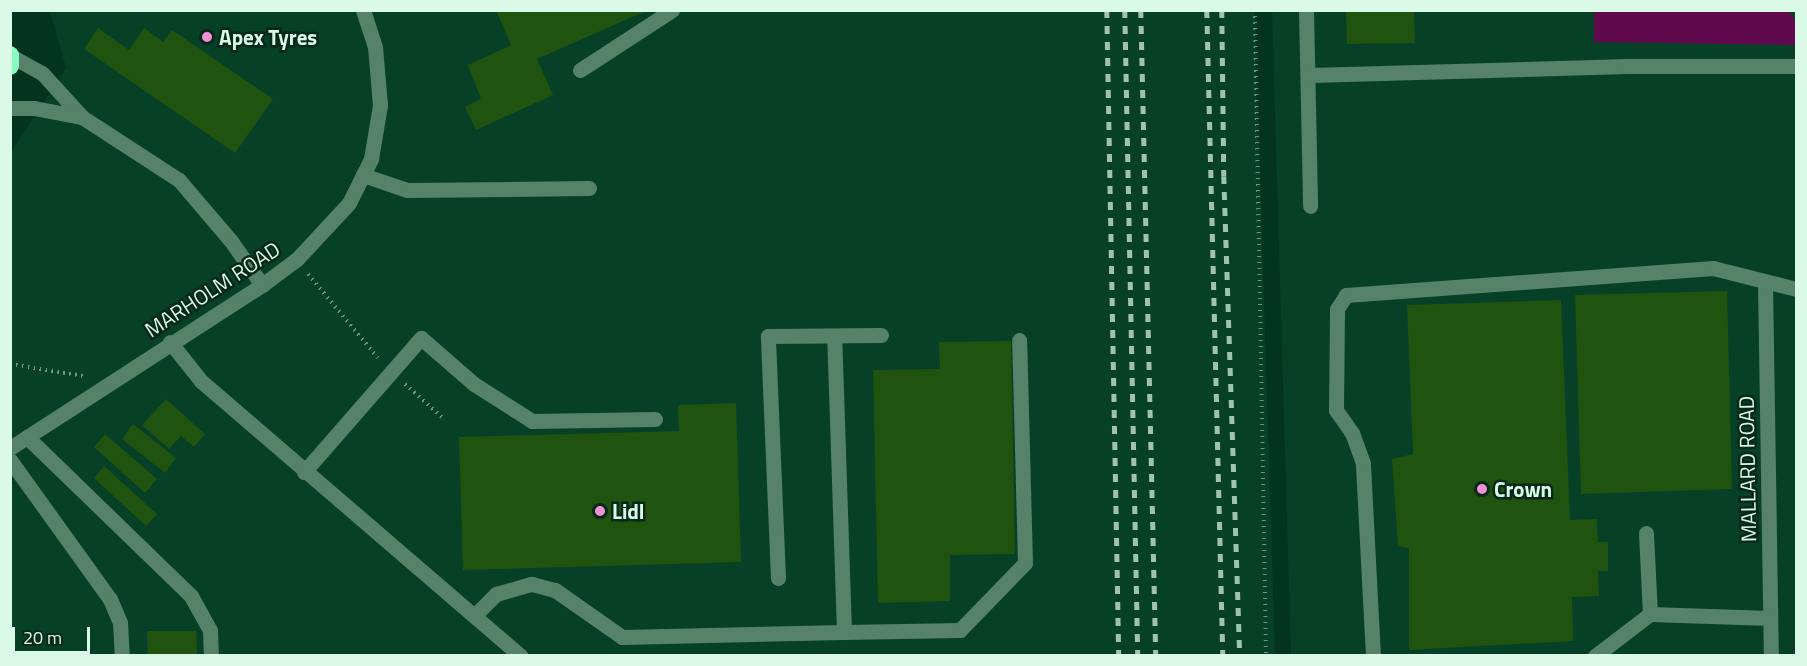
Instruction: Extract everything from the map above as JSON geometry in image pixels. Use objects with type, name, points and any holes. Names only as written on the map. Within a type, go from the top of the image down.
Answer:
[{"type":"highway","points":[[10,66],[11,55]]},
{"type":"street","name":"MARHOLM ROAD","points":[[10,448],[101,386],[262,285],[297,259],[349,203],[371,159],[380,105],[375,47],[363,10]]},
{"type":"street","points":[[580,70],[672,10]]},
{"type":"street","points":[[1306,10],[1310,75],[1310,206]]},
{"type":"street","points":[[11,55],[42,73],[82,117],[179,180],[231,241],[262,285]]},
{"type":"street","points":[[1310,75],[1628,66],[1797,66]]},
{"type":"street","points":[[10,108],[34,108],[82,117]]},
{"type":"street","points":[[363,175],[407,190],[589,188]]},
{"type":"street","points":[[1372,656],[1363,463],[1352,433],[1336,410],[1337,309],[1346,295],[1713,268],[1797,289]]},
{"type":"street","name":"MALLARD ROAD","points":[[1765,282],[1771,656]]},
{"type":"street","points":[[778,578],[768,336],[881,335]]},
{"type":"street","points":[[834,337],[844,632]]},
{"type":"street","points":[[304,472],[421,338],[474,384],[532,421],[655,419]]},
{"type":"street","points":[[475,615],[496,594],[532,584],[555,590],[622,637],[960,630],[1025,563],[1019,340]]},
{"type":"street","points":[[170,342],[201,381],[304,472],[517,651]]},
{"type":"street","points":[[27,437],[191,596],[210,630],[211,656]]},
{"type":"street","points":[[10,460],[110,599],[120,622],[122,656]]},
{"type":"street","points":[[1646,533],[1650,614]]},
{"type":"street","points":[[1595,656],[1650,614],[1770,618]]},
{"type":"path","points":[[1255,10],[1266,656]]},
{"type":"path","points":[[297,259],[338,313],[391,372],[443,418]]},
{"type":"path","points":[[10,364],[82,376],[101,386]]},
{"type":"shaded area","points":[[50,11],[1255,11],[1275,655],[11,655],[10,154],[66,68]]},
{"type":"shaded area","points":[[1272,11],[1796,11],[1796,655],[1291,655]]},
{"type":"shaded area","points":[[1594,11],[1788,11],[1796,21],[1796,45],[1594,42]]},
{"type":"building","points":[[496,10],[648,10],[537,59],[553,95],[476,130],[465,107],[481,99],[468,65],[511,45]]},
{"type":"building","points":[[1346,10],[1414,10],[1415,43],[1347,44]]},
{"type":"building","points":[[98,28],[129,50],[144,28],[163,42],[172,30],[273,99],[235,153],[84,49]]},
{"type":"building","points":[[1727,291],[1732,489],[1581,494],[1575,295]]},
{"type":"building","name":"Crown","points":[[1561,300],[1570,520],[1597,519],[1598,542],[1608,542],[1608,571],[1598,571],[1599,596],[1572,597],[1573,641],[1409,650],[1409,548],[1398,546],[1392,459],[1413,454],[1407,305]]},
{"type":"building","points":[[1011,341],[1015,554],[950,555],[950,601],[878,603],[873,370],[940,369],[939,342]]},
{"type":"building","points":[[166,399],[205,434],[194,447],[181,436],[169,449],[142,425]]},
{"type":"building","name":"Lidl","points":[[736,403],[741,562],[463,570],[459,437],[679,431],[678,405]]},
{"type":"building","points":[[133,424],[176,458],[165,473],[122,439]]},
{"type":"building","points":[[105,434],[157,479],[145,493],[94,447]]},
{"type":"building","points":[[104,466],[157,514],[146,526],[94,478]]},
{"type":"building","points":[[147,631],[196,631],[197,656],[148,656]]},
{"type":"railway","points":[[1107,10],[1119,656]]},
{"type":"railway","points":[[1125,10],[1138,656]]},
{"type":"railway","points":[[1141,10],[1156,656]]},
{"type":"railway","points":[[1207,10],[1223,656]]},
{"type":"railway","points":[[1222,10],[1224,176],[1240,656]]},
{"type":"place","name":"Apex Tyres","points":[[207,37]]},
{"type":"place","name":"Crown","points":[[1482,489]]},
{"type":"place","name":"Lidl","points":[[600,511]]}]
